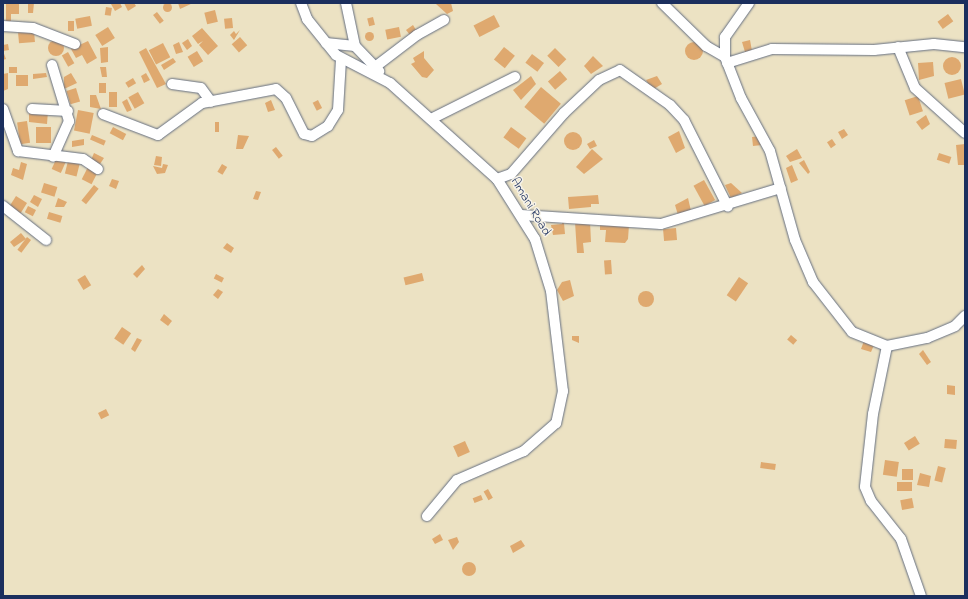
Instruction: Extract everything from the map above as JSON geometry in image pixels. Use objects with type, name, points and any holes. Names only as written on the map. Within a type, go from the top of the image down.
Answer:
[{"type":"street","name":"Amani Road","points":[[301,3],[306,19],[341,60],[390,83],[497,179],[521,215],[541,252],[551,291],[561,353],[563,391],[560,415],[556,423],[524,451],[457,480],[427,516]]},
{"type":"street","points":[[346,3],[355,46],[390,83]]},
{"type":"street","points":[[662,3],[706,46],[726,60],[772,49],[874,50],[934,44],[965,47]]},
{"type":"street","points":[[749,3],[725,37],[726,60],[741,98],[770,151],[780,188],[812,282],[852,332],[887,346],[928,338],[955,326],[965,316]]},
{"type":"street","points":[[375,67],[411,39],[444,20]]},
{"type":"street","points":[[3,26],[33,28],[75,44]]},
{"type":"street","points":[[326,43],[355,46]]},
{"type":"street","points":[[898,47],[915,88],[965,133]]},
{"type":"street","points":[[103,114],[158,134],[167,132],[187,111],[211,102],[276,89],[286,98],[304,134],[316,135],[328,126],[338,110],[341,60]]},
{"type":"street","points":[[52,65],[68,112],[68,124],[53,157]]},
{"type":"street","points":[[497,179],[511,174],[564,113],[599,80],[620,70],[670,105],[684,120],[728,206]]},
{"type":"street","points":[[431,119],[515,76]]},
{"type":"street","points":[[172,84],[201,88],[211,102]]},
{"type":"street","points":[[3,109],[18,151],[53,157],[83,159],[98,169]]},
{"type":"street","points":[[32,109],[68,112]]},
{"type":"street","points":[[521,215],[661,224],[728,206],[780,188]]},
{"type":"street","points":[[3,206],[46,240]]},
{"type":"street","points":[[887,346],[873,414],[865,487],[871,501],[900,539],[921,596]]},
{"type":"building","points":[[6,3],[19,3],[19,14],[11,14],[11,21],[6,21]]},
{"type":"building","points":[[28,3],[34,3],[33,13],[28,13]]},
{"type":"building","points":[[120,3],[122,7],[115,11],[111,4]]},
{"type":"building","points":[[124,3],[134,3],[136,6],[128,11]]},
{"type":"building","points":[[165,3],[169,3],[171,7],[169,11],[165,11],[163,9],[163,5]]},
{"type":"building","points":[[178,3],[193,3],[180,9]]},
{"type":"building","points":[[451,3],[453,11],[447,14],[436,4]]},
{"type":"building","points":[[106,7],[112,8],[111,16],[105,15]]},
{"type":"building","points":[[215,10],[218,22],[207,24],[204,13]]},
{"type":"building","points":[[157,12],[164,21],[160,24],[153,15]]},
{"type":"building","points":[[948,14],[953,21],[943,29],[937,22]]},
{"type":"building","points":[[494,15],[500,27],[479,37],[474,25]]},
{"type":"building","points":[[90,16],[92,26],[77,29],[75,19]]},
{"type":"building","points":[[373,17],[375,25],[369,26],[367,18]]},
{"type":"building","points":[[232,18],[233,28],[225,29],[224,19]]},
{"type":"building","points":[[68,21],[74,21],[74,31],[68,31]]},
{"type":"building","points":[[413,25],[416,30],[410,35],[406,30]]},
{"type":"building","points":[[108,27],[115,38],[102,46],[95,35]]},
{"type":"building","points":[[399,27],[401,37],[387,39],[385,30]]},
{"type":"building","points":[[202,28],[218,46],[208,55],[199,45],[203,41],[198,44],[192,36]]},
{"type":"building","points":[[240,30],[234,40],[230,35],[234,31],[236,34]]},
{"type":"building","points":[[34,31],[35,42],[19,43],[18,32]]},
{"type":"building","points":[[367,32],[371,32],[373,36],[371,40],[367,40],[365,38],[365,34]]},
{"type":"building","points":[[240,37],[247,45],[239,53],[232,44]]},
{"type":"building","points":[[188,39],[192,46],[187,50],[182,43]]},
{"type":"building","points":[[56,40],[62,42],[64,48],[62,54],[56,56],[50,54],[48,48],[50,42]]},
{"type":"building","points":[[750,40],[752,51],[745,52],[742,42]]},
{"type":"building","points":[[88,41],[97,58],[87,64],[82,55],[76,58],[71,49]]},
{"type":"building","points":[[179,42],[183,52],[176,54],[173,45]]},
{"type":"building","points":[[694,42],[700,45],[703,51],[700,57],[694,60],[688,57],[685,51],[688,45]]},
{"type":"building","points":[[163,43],[170,57],[156,65],[149,50]]},
{"type":"building","points":[[8,44],[9,50],[3,51],[3,45]]},
{"type":"building","points":[[108,47],[108,62],[101,63],[100,48]]},
{"type":"building","points":[[504,47],[515,56],[505,68],[494,59]]},
{"type":"building","points":[[146,48],[166,84],[157,88],[139,52]]},
{"type":"building","points":[[555,48],[566,59],[559,67],[547,56]]},
{"type":"building","points":[[3,51],[6,59],[3,60]]},
{"type":"building","points":[[197,51],[203,61],[194,67],[188,57]]},
{"type":"building","points":[[424,51],[424,58],[434,70],[427,78],[422,77],[411,64],[415,62],[413,58]]},
{"type":"building","points":[[68,52],[74,63],[68,67],[62,55]]},
{"type":"building","points":[[532,54],[544,63],[537,72],[525,63]]},
{"type":"building","points":[[593,56],[603,66],[591,74],[584,66]]},
{"type":"building","points":[[948,57],[956,57],[961,62],[959,73],[956,75],[948,75],[943,70],[943,62]]},
{"type":"building","points":[[173,58],[176,62],[164,70],[161,65]]},
{"type":"building","points":[[933,62],[934,76],[919,80],[918,63]]},
{"type":"building","points":[[9,67],[17,67],[17,73],[9,73]]},
{"type":"building","points":[[100,67],[106,67],[107,77],[102,77]]},
{"type":"building","points":[[560,71],[567,79],[555,90],[548,81]]},
{"type":"building","points":[[8,73],[8,89],[3,91],[3,74]]},
{"type":"building","points":[[46,73],[47,77],[33,79],[33,74]]},
{"type":"building","points":[[71,73],[77,83],[64,89],[64,77]]},
{"type":"building","points":[[146,73],[150,80],[144,83],[141,76]]},
{"type":"building","points":[[16,75],[28,75],[28,86],[16,86]]},
{"type":"building","points":[[531,76],[536,84],[521,100],[513,90]]},
{"type":"building","points":[[657,76],[662,84],[652,90],[646,80]]},
{"type":"building","points":[[133,78],[136,83],[128,88],[125,83]]},
{"type":"building","points":[[961,79],[965,95],[948,99],[945,83]]},
{"type":"building","points":[[99,83],[106,83],[106,93],[99,93]]},
{"type":"building","points":[[541,87],[561,104],[544,124],[524,107]]},
{"type":"building","points":[[76,88],[80,101],[71,104],[66,91]]},
{"type":"building","points":[[109,92],[117,92],[117,107],[109,107]]},
{"type":"building","points":[[138,92],[144,103],[135,109],[128,97]]},
{"type":"building","points":[[90,95],[96,95],[101,109],[90,107]]},
{"type":"building","points":[[918,96],[923,111],[910,116],[905,100]]},
{"type":"building","points":[[127,99],[132,110],[127,112],[122,102]]},
{"type":"building","points":[[271,100],[275,110],[268,112],[265,103]]},
{"type":"building","points":[[318,100],[322,108],[317,111],[313,103]]},
{"type":"building","points":[[78,110],[94,113],[90,134],[74,131]]},
{"type":"building","points":[[48,111],[47,124],[29,122],[29,112]]},
{"type":"building","points":[[926,115],[930,124],[922,130],[916,122]]},
{"type":"building","points":[[27,121],[30,143],[20,144],[17,122]]},
{"type":"building","points":[[215,122],[219,122],[219,132],[215,132]]},
{"type":"building","points":[[36,127],[51,127],[51,143],[36,143]]},
{"type":"building","points":[[113,127],[126,134],[123,140],[110,133]]},
{"type":"building","points":[[511,127],[526,138],[519,149],[503,138]]},
{"type":"building","points":[[844,129],[848,135],[842,139],[838,132]]},
{"type":"building","points":[[679,131],[685,148],[676,153],[668,137]]},
{"type":"building","points":[[573,132],[579,135],[582,141],[579,147],[573,150],[567,147],[564,141],[567,135]]},
{"type":"building","points":[[92,135],[106,141],[104,145],[90,140]]},
{"type":"building","points":[[238,135],[249,136],[243,149],[236,149]]},
{"type":"building","points":[[761,136],[762,145],[753,146],[752,137]]},
{"type":"building","points":[[84,139],[84,145],[72,147],[72,141]]},
{"type":"building","points":[[832,139],[836,145],[831,148],[827,142]]},
{"type":"building","points":[[594,140],[597,146],[590,149],[587,144]]},
{"type":"building","points":[[965,144],[965,165],[958,165],[956,145]]},
{"type":"building","points":[[276,147],[283,156],[279,159],[272,150]]},
{"type":"building","points":[[592,149],[603,159],[584,174],[576,167]]},
{"type":"building","points":[[797,149],[802,158],[790,162],[786,156]]},
{"type":"building","points":[[94,153],[104,158],[100,164],[91,160]]},
{"type":"building","points":[[939,153],[951,157],[949,164],[937,160]]},
{"type":"building","points":[[156,156],[162,157],[161,166],[154,165]]},
{"type":"building","points":[[57,157],[66,161],[61,173],[52,169]]},
{"type":"building","points":[[804,160],[810,172],[808,174],[799,163]]},
{"type":"building","points":[[68,161],[80,164],[76,177],[65,174]]},
{"type":"building","points":[[21,162],[27,164],[23,180],[11,175],[13,168],[19,170]]},
{"type":"building","points":[[163,164],[168,165],[165,173],[157,174],[153,166],[162,168]]},
{"type":"building","points":[[222,164],[227,167],[223,175],[217,172]]},
{"type":"building","points":[[89,165],[99,170],[92,184],[82,179]]},
{"type":"building","points":[[792,165],[798,180],[791,183],[786,168]]},
{"type":"building","points":[[112,179],[119,181],[116,189],[109,186]]},
{"type":"building","points":[[704,180],[715,200],[705,206],[694,186]]},
{"type":"building","points":[[44,183],[57,187],[54,197],[41,193]]},
{"type":"building","points":[[731,183],[742,193],[731,198],[725,185]]},
{"type":"building","points":[[94,185],[99,189],[86,204],[81,201]]},
{"type":"building","points":[[256,191],[261,192],[258,200],[253,199]]},
{"type":"building","points":[[34,195],[42,199],[38,207],[30,202]]},
{"type":"building","points":[[598,195],[599,204],[591,204],[591,207],[569,209],[568,197]]},
{"type":"building","points":[[16,196],[27,203],[20,215],[9,208]]},
{"type":"building","points":[[58,198],[67,202],[64,207],[55,207]]},
{"type":"building","points":[[688,198],[691,211],[678,215],[675,205]]},
{"type":"building","points":[[28,206],[36,210],[33,216],[25,212]]},
{"type":"building","points":[[49,212],[62,216],[60,223],[47,219]]},
{"type":"building","points":[[562,219],[572,222],[564,223],[565,234],[553,235],[551,225],[562,224]]},
{"type":"building","points":[[590,221],[591,242],[583,243],[584,253],[577,253],[575,222]]},
{"type":"building","points":[[600,224],[629,225],[628,239],[625,243],[605,242],[606,230],[600,230]]},
{"type":"building","points":[[676,228],[677,240],[664,241],[663,229]]},
{"type":"building","points":[[21,233],[26,239],[14,247],[10,242]]},
{"type":"building","points":[[27,237],[31,240],[21,253],[17,250]]},
{"type":"building","points":[[227,243],[234,248],[231,253],[223,248]]},
{"type":"building","points":[[604,260],[611,260],[612,274],[605,274]]},
{"type":"building","points":[[142,265],[145,269],[137,278],[133,274]]},
{"type":"building","points":[[422,273],[424,281],[405,285],[404,278]]},
{"type":"building","points":[[216,274],[224,278],[222,283],[214,278]]},
{"type":"building","points":[[85,275],[91,285],[83,290],[77,280]]},
{"type":"building","points":[[739,277],[748,283],[736,301],[727,295]]},
{"type":"building","points":[[570,280],[574,296],[563,301],[557,290],[562,282]]},
{"type":"building","points":[[218,289],[223,292],[218,299],[213,295]]},
{"type":"building","points":[[646,291],[652,293],[654,299],[652,305],[646,307],[640,305],[638,299],[640,293]]},
{"type":"building","points":[[164,314],[172,321],[168,326],[160,320]]},
{"type":"building","points":[[122,327],[131,333],[123,345],[114,339]]},
{"type":"building","points":[[791,335],[797,340],[793,345],[787,340]]},
{"type":"building","points":[[572,336],[579,336],[579,343],[572,340]]},
{"type":"building","points":[[137,338],[142,340],[135,352],[131,349]]},
{"type":"building","points":[[864,341],[874,345],[871,352],[861,349]]},
{"type":"building","points":[[923,350],[931,362],[927,365],[919,354]]},
{"type":"building","points":[[947,385],[955,386],[955,395],[947,394]]},
{"type":"building","points":[[106,409],[109,415],[101,419],[98,413]]},
{"type":"building","points":[[915,436],[920,444],[909,451],[904,443]]},
{"type":"building","points":[[945,439],[957,440],[956,449],[944,448]]},
{"type":"building","points":[[465,441],[470,452],[458,457],[453,446]]},
{"type":"building","points":[[885,460],[899,462],[897,477],[883,475]]},
{"type":"building","points":[[761,462],[776,464],[775,470],[760,468]]},
{"type":"building","points":[[938,466],[946,468],[942,482],[934,481]]},
{"type":"building","points":[[902,469],[913,469],[913,480],[902,480]]},
{"type":"building","points":[[920,473],[931,476],[929,487],[917,485]]},
{"type":"building","points":[[897,482],[912,482],[912,491],[897,491]]},
{"type":"building","points":[[488,489],[493,498],[488,500],[484,491]]},
{"type":"building","points":[[481,495],[483,500],[475,503],[473,498]]},
{"type":"building","points":[[912,498],[914,508],[902,510],[900,500]]},
{"type":"building","points":[[440,534],[443,540],[435,544],[432,539]]},
{"type":"building","points":[[457,537],[459,542],[453,550],[448,540]]},
{"type":"building","points":[[521,540],[525,546],[513,553],[510,546]]},
{"type":"building","points":[[469,562],[474,564],[476,569],[474,574],[469,576],[464,574],[462,569],[464,564]]}]
